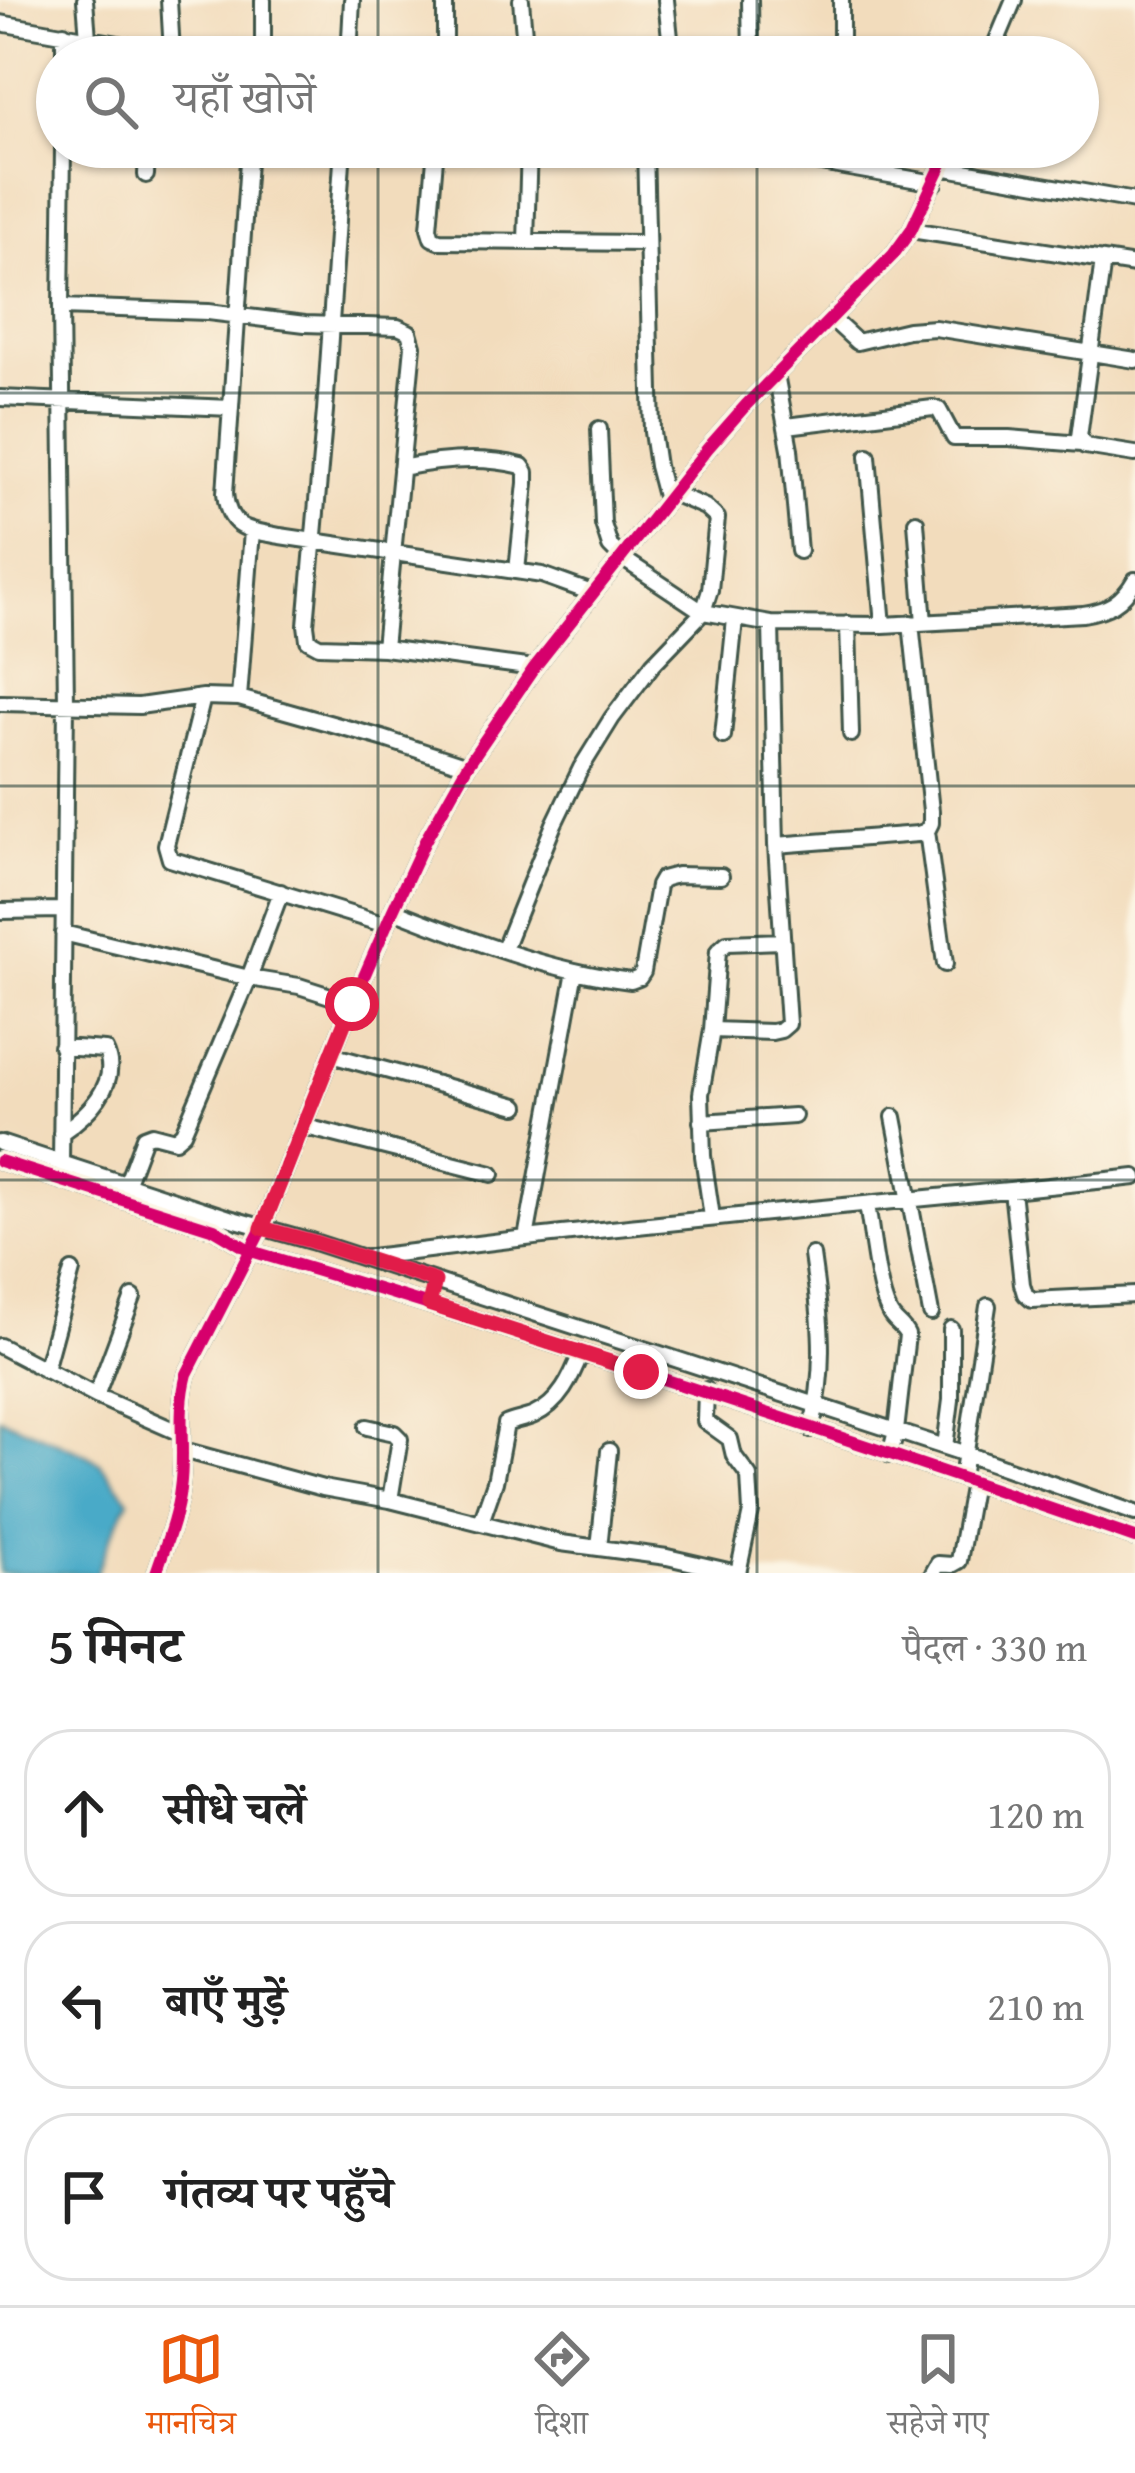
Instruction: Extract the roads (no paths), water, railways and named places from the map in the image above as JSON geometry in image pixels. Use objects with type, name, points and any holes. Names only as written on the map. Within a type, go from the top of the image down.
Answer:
[{"type":"street","points":[[85,0],[88,36]]},
{"type":"street","points":[[169,0],[171,36]]},
{"type":"street","points":[[263,0],[263,36]]},
{"type":"street","points":[[350,36],[352,0]]},
{"type":"street","points":[[446,0],[446,36]]},
{"type":"street","points":[[521,0],[524,36]]},
{"type":"street","points":[[666,0],[670,36]]},
{"type":"street","points":[[751,0],[751,36]]},
{"type":"street","points":[[841,0],[842,36]]},
{"type":"street","points":[[999,36],[1014,0]]},
{"type":"street","points":[[0,23],[78,36]]},
{"type":"street","points":[[61,1164],[66,704],[64,168]]},
{"type":"street","points":[[146,168],[146,175]]},
{"type":"street","points":[[248,168],[225,493],[226,512],[234,522],[252,531],[313,542],[517,571],[592,593]]},
{"type":"street","points":[[342,168],[308,640],[319,646],[384,648],[535,668]]},
{"type":"street","points":[[434,168],[429,228],[432,238],[439,241],[645,243]]},
{"type":"street","points":[[526,241],[528,168]]},
{"type":"street","points":[[645,168],[652,432],[656,466],[669,497]]},
{"type":"street","points":[[853,168],[935,183]]},
{"type":"street","points":[[156,1573],[180,1494],[180,1400],[187,1374],[262,1228],[352,1004],[425,841],[467,766],[592,593],[746,405],[868,284],[911,230],[940,168]]},
{"type":"street","points":[[952,168],[1135,201]]},
{"type":"street","points":[[911,230],[1135,265]]},
{"type":"street","points":[[1081,444],[1079,430],[1103,260]]},
{"type":"street","points":[[61,308],[208,311],[331,325],[398,326],[409,332],[412,346],[384,648]]},
{"type":"street","points":[[832,319],[857,342],[935,328],[1135,360]]},
{"type":"street","points":[[776,374],[787,426],[799,551]]},
{"type":"street","points":[[0,398],[231,408]]},
{"type":"street","points":[[787,426],[933,408],[939,410],[953,438],[1081,444],[1135,454]]},
{"type":"street","points":[[599,428],[605,535],[610,546],[703,612],[771,624],[883,625],[1083,614],[1118,603],[1135,580]]},
{"type":"street","points":[[868,456],[883,625]]},
{"type":"street","points":[[401,468],[441,462],[522,466],[526,483],[517,571]]},
{"type":"street","points":[[504,949],[581,768],[653,664],[703,612],[710,590],[717,518],[705,507],[669,497]]},
{"type":"street","points":[[916,522],[931,812],[927,831],[946,964]]},
{"type":"street","points":[[239,698],[252,531]]},
{"type":"street","points":[[723,736],[735,619]]},
{"type":"street","points":[[712,1030],[772,1032],[788,1024],[776,845],[771,624]]},
{"type":"street","points":[[848,624],[851,734]]},
{"type":"street","points":[[203,697],[166,853],[176,863],[386,925]]},
{"type":"street","points":[[0,703],[139,706],[203,697],[239,698],[467,766]]},
{"type":"street","points":[[776,845],[927,831]]},
{"type":"street","points":[[393,910],[575,971],[631,981],[643,972],[662,879],[677,874],[721,876]]},
{"type":"street","points":[[126,1185],[144,1136],[175,1140],[183,1132],[281,892]]},
{"type":"street","points":[[0,911],[62,910]]},
{"type":"street","points":[[62,933],[299,986],[352,1004]]},
{"type":"street","points":[[712,1217],[700,1122],[718,951],[733,942],[782,941]]},
{"type":"street","points":[[526,1238],[575,971]]},
{"type":"street","points":[[61,1047],[105,1051],[110,1062],[92,1107],[61,1133]]},
{"type":"street","points":[[331,1055],[517,1106]]},
{"type":"street","points":[[700,1122],[794,1116]]},
{"type":"street","points":[[894,1117],[931,1313]]},
{"type":"street","points":[[302,1126],[492,1174]]},
{"type":"street","points":[[0,1143],[753,1384],[1135,1513]]},
{"type":"street","points":[[0,1161],[214,1229],[251,1251],[706,1393],[1135,1537]]},
{"type":"street","points":[[366,1258],[712,1217],[1135,1177]]},
{"type":"street","points":[[1012,1190],[1022,1284],[1032,1300],[1135,1295]]},
{"type":"street","points":[[867,1205],[885,1301],[891,1317],[907,1335],[890,1455]]},
{"type":"street","points":[[811,1430],[823,1337],[812,1255]]},
{"type":"street","points":[[45,1370],[72,1271]]},
{"type":"street","points":[[429,1304],[435,1281]]},
{"type":"street","points":[[96,1396],[133,1297]]},
{"type":"street","points":[[933,1573],[938,1564],[959,1562],[967,1454],[988,1306]]},
{"type":"street","points":[[944,1447],[951,1400],[951,1329]]},
{"type":"street","points":[[482,1522],[506,1424],[541,1412],[555,1400],[602,1335]]},
{"type":"street","points":[[0,1346],[180,1433]]},
{"type":"street","points":[[183,1450],[561,1543],[667,1557],[737,1573],[751,1512],[749,1476],[734,1456],[730,1439],[704,1421],[710,1370]]},
{"type":"street","points":[[746,1408],[753,1384]]},
{"type":"street","points":[[367,1427],[400,1439],[390,1500]]},
{"type":"street","points":[[598,1548],[609,1451]]},
{"type":"street","points":[[999,1491],[1006,1468]]},
{"type":"water","points":[[0,1418],[100,1463],[129,1500],[96,1573],[0,1573]]}]
